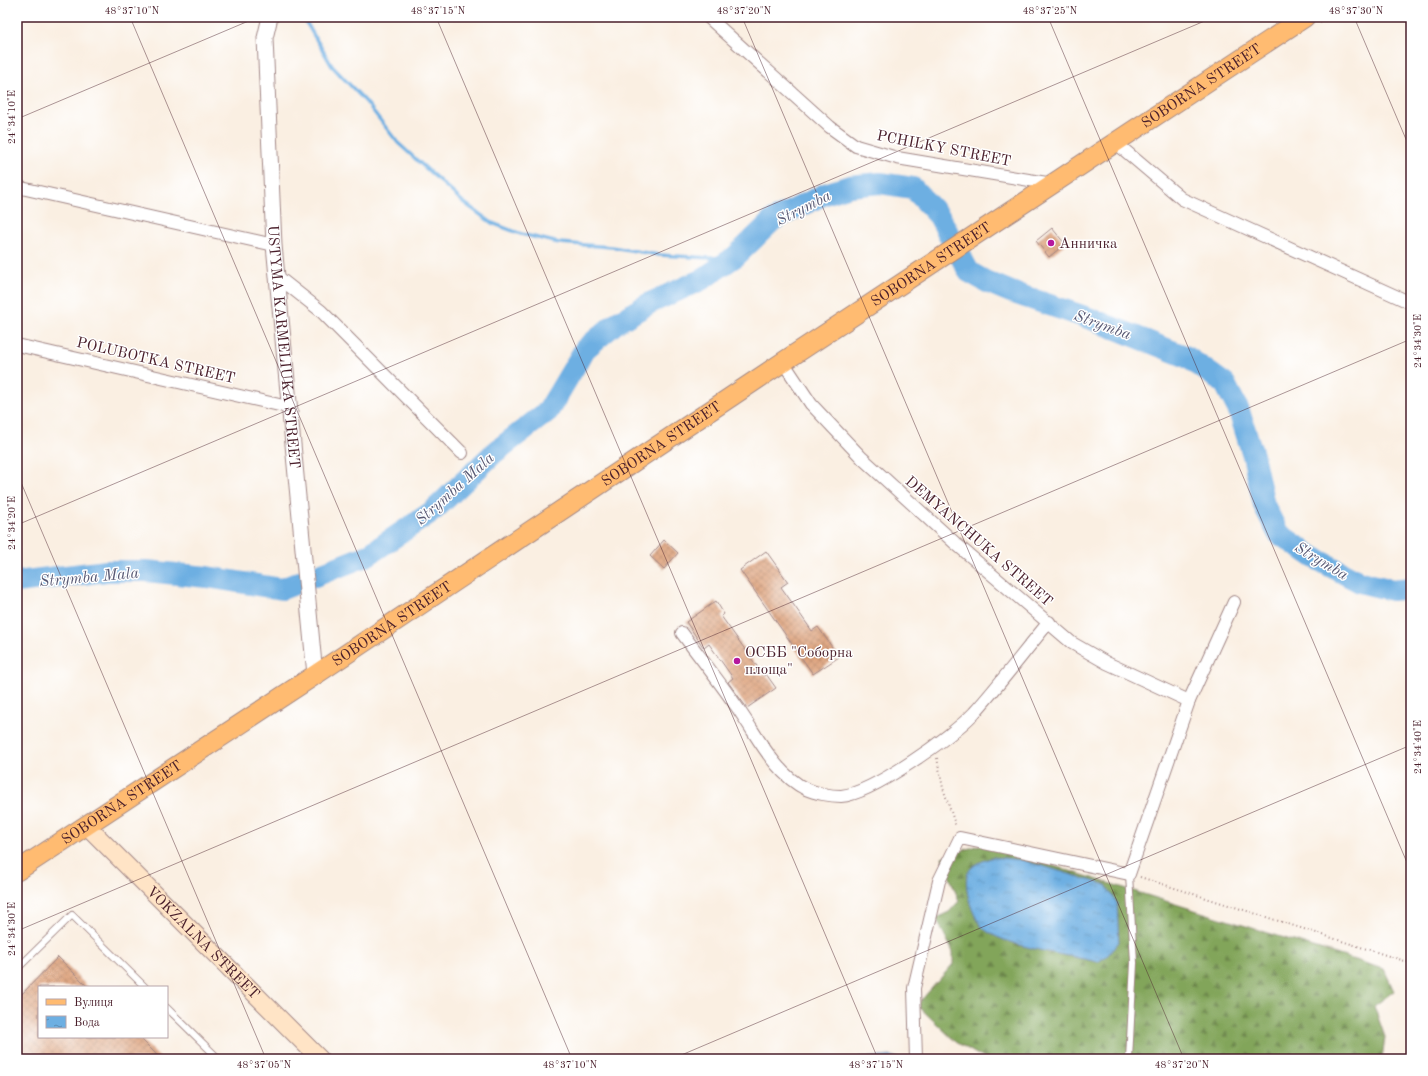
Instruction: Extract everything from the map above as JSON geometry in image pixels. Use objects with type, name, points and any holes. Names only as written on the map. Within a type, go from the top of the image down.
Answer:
[{"type":"main road","name":"SOBORNA STREET","points":[[17,871],[315,676],[783,362],[1305,17]]},
{"type":"main road","name":"VOKZALNA STREET","points":[[86,825],[320,1059]]},
{"type":"street","name":"USTYMA KARMELIUKA STREET","points":[[270,17],[265,38],[274,244],[288,407],[315,676]]},
{"type":"street","name":"PCHILKY STREET","points":[[708,17],[830,127],[856,146],[897,158],[1053,184]]},
{"type":"street","points":[[1116,143],[1182,199],[1411,302]]},
{"type":"street","points":[[17,187],[274,244]]},
{"type":"street","points":[[278,277],[321,311],[462,453]]},
{"type":"street","name":"POLUBOTKA STREET","points":[[17,345],[288,407]]},
{"type":"street","name":"DEMYANCHUKA STREET","points":[[783,362],[811,404],[862,458],[955,543],[1072,643],[1107,663],[1189,701]]},
{"type":"street","points":[[916,1059],[914,988],[939,881],[960,838],[1129,874],[1189,701],[1234,602]]},
{"type":"street","points":[[682,633],[744,716],[758,742],[783,772],[805,788],[821,793],[841,796],[881,781],[956,730],[974,713],[1049,622]]},
{"type":"lane","points":[[1129,874],[1134,963],[1130,1059]]},
{"type":"lane","points":[[17,969],[72,915],[144,986]]},
{"type":"lane","points":[[168,1009],[218,1059]]},
{"type":"path","points":[[934,745],[943,788],[960,838]]},
{"type":"path","points":[[1129,874],[1411,963]]},
{"type":"green space","points":[[983,844],[1384,969],[1394,991],[1374,1006],[1385,1037],[1382,1059],[985,1059],[956,1042],[917,1005],[953,964],[953,952],[936,918],[949,912],[959,901],[942,857]]},
{"type":"water","points":[[993,857],[1023,860],[1106,885],[1117,903],[1119,942],[1107,956],[1098,962],[1019,945],[991,934],[979,924],[974,915],[966,882],[971,868],[980,862]]},
{"type":"water","points":[[892,1056],[899,1059],[859,1059],[859,1058]]},
{"type":"building","points":[[1052,228],[1065,244],[1049,257],[1036,241]]},
{"type":"building","points":[[664,540],[678,553],[664,569],[650,556]]},
{"type":"building","points":[[766,551],[788,582],[781,587],[812,631],[818,627],[839,657],[813,674],[740,570]]},
{"type":"building","name":"ОСББ \"Соборна площа\"","points":[[716,601],[724,614],[721,616],[764,676],[766,674],[776,688],[747,708],[728,682],[733,678],[709,644],[704,648],[686,622]]},
{"type":"building","points":[[58,957],[87,986],[38,986],[38,1038],[140,1038],[161,1059],[17,1059],[17,999]]},
{"type":"waterway","points":[[303,17],[332,66],[366,102],[398,143],[463,202],[492,223],[521,234],[559,243],[612,247],[659,255],[711,258],[736,256]]},
{"type":"waterway","name":"Strymba","points":[[17,582],[107,571],[146,571],[207,577],[282,589],[368,555],[433,511],[494,453],[548,411],[585,349],[616,323],[650,303],[701,280],[736,256],[773,220],[825,194],[850,186],[880,183],[913,188],[939,216],[969,272],[987,282],[1011,292],[1094,320],[1187,357],[1225,384],[1239,411],[1253,455],[1264,505],[1278,533],[1313,557],[1360,582],[1392,590],[1411,588]]},
{"type":"place","name":"Анничка","points":[[1051,243]]},
{"type":"place","name":"ОСББ \"Соборна площа\"","points":[[737,661]]},
{"type":"water label","name":"Strymba Mala","points":[[454,488]]},
{"type":"water label","name":"Strymba Mala","points":[[89,576]]}]
